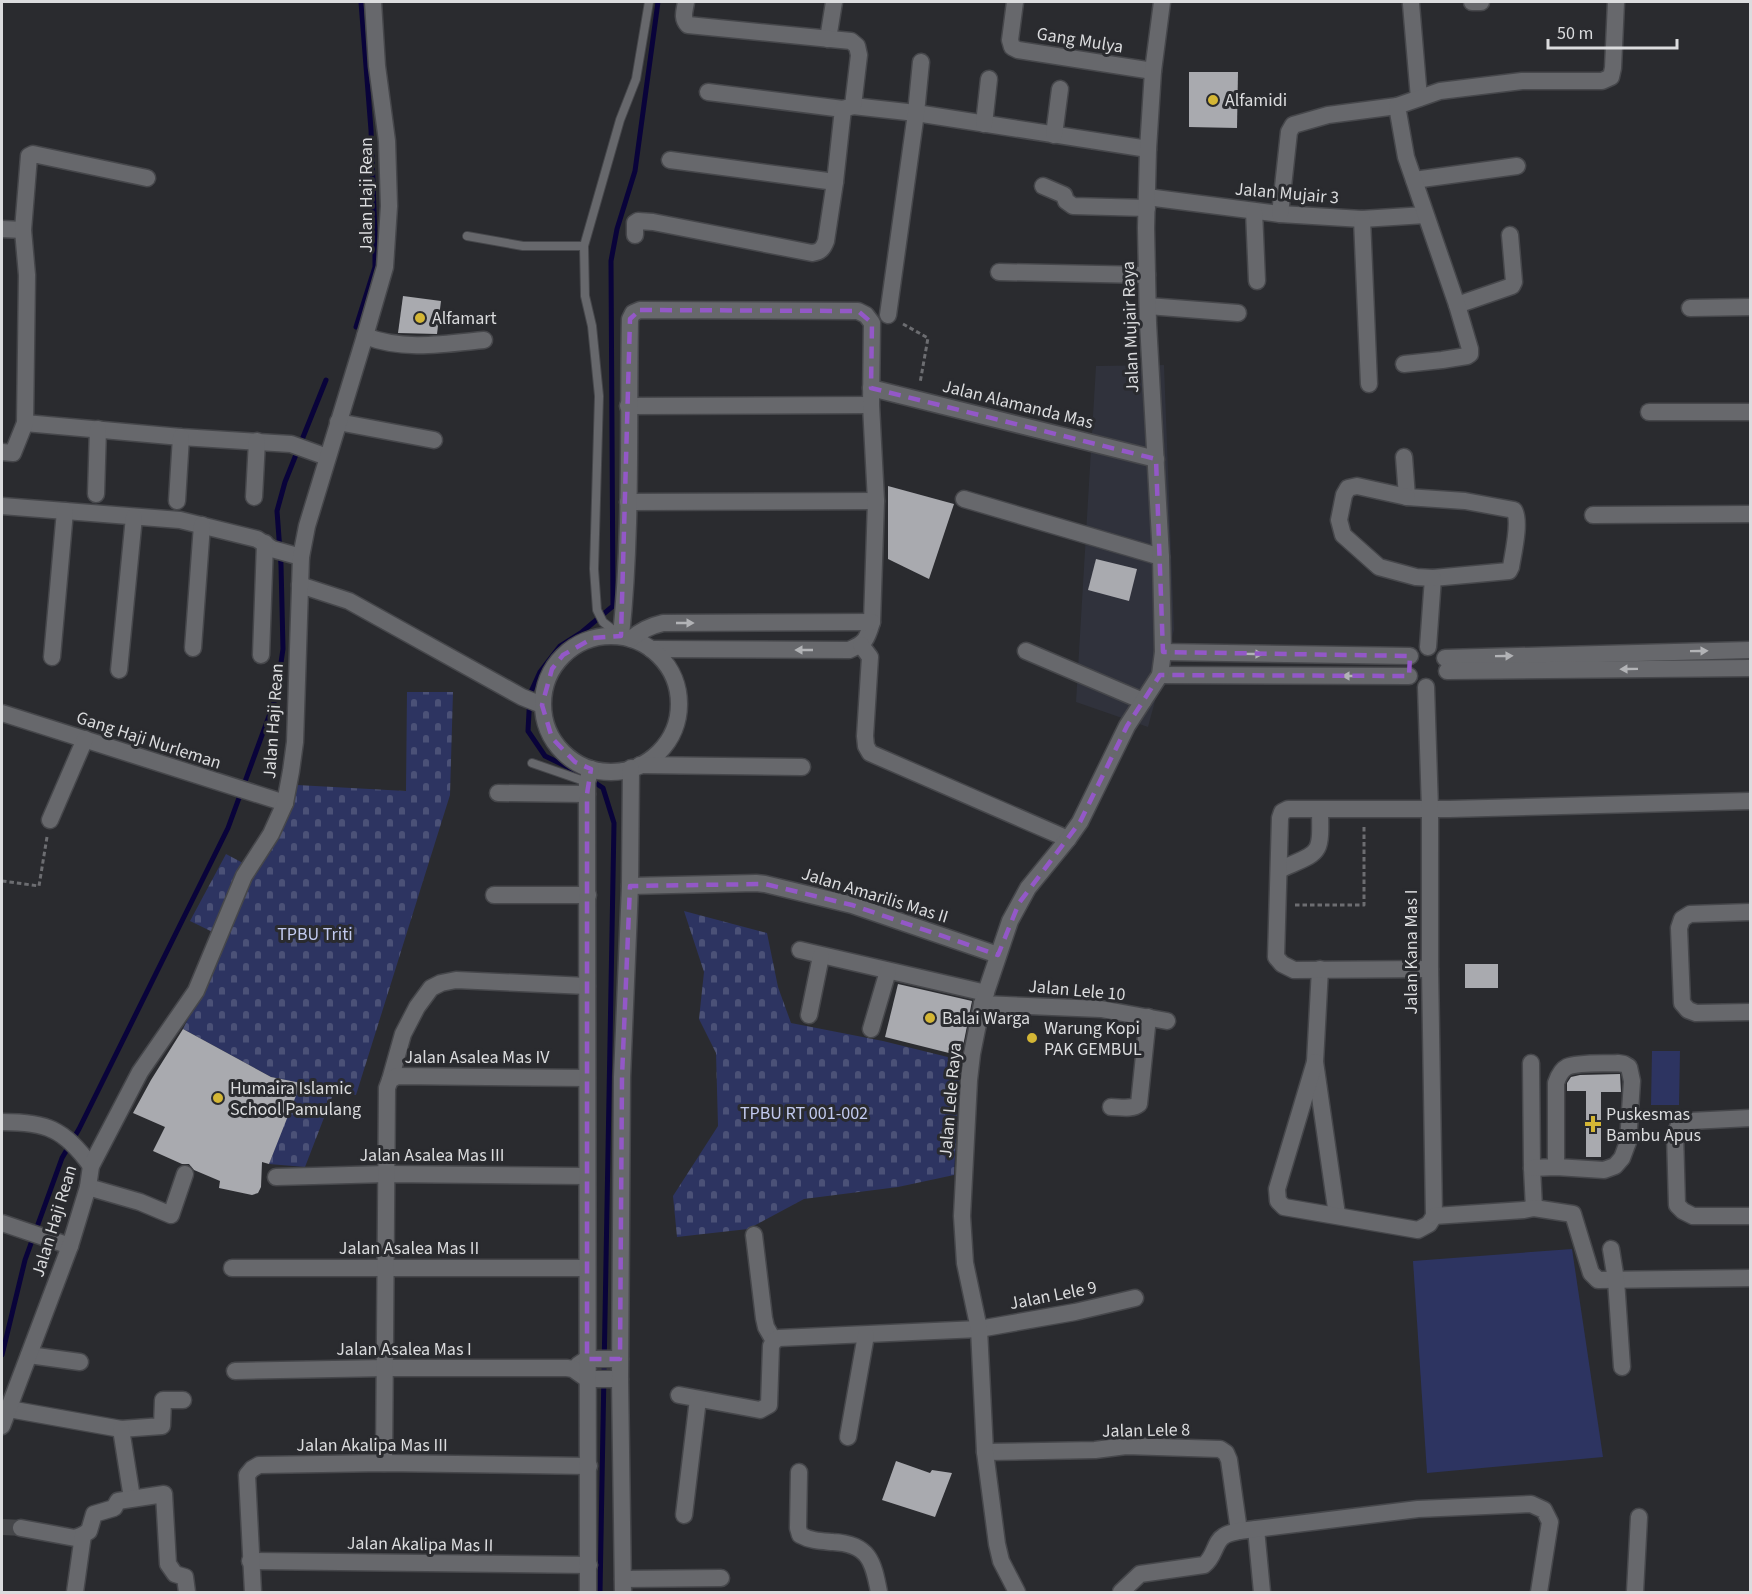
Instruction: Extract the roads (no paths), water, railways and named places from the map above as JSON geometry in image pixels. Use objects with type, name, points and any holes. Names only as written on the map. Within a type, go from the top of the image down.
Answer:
[{"type":"street","name":"Jalan Haji Rean","points":[[2,1426],[70,1246],[88,1187],[86,1159],[140,1072],[196,992],[244,876],[271,834],[285,803],[295,742],[300,585],[282,551],[307,526],[385,267],[389,206],[387,141],[377,66],[373,2]]},
{"type":"street","points":[[635,234],[635,223],[638,221],[812,253],[819,252],[826,241],[848,107],[860,55],[857,46],[851,41],[687,25],[684,21],[686,2]]},
{"type":"street","points":[[828,39],[834,2]]},
{"type":"street","name":"Gang Mulya","points":[[1016,2],[1010,40],[1012,47],[1018,50],[1154,71]]},
{"type":"street","name":"Jalan Mujair Raya","points":[[1162,2],[1148,149],[1147,275],[1161,556],[1163,652]]},
{"type":"street","points":[[1472,2],[1481,2]]},
{"type":"street","points":[[1280,214],[1289,132],[1293,125],[1328,115],[1397,106],[1440,91],[1522,81],[1602,81],[1611,77],[1613,68],[1616,2]]},
{"type":"street","points":[[1411,4],[1419,98]]},
{"type":"street","points":[[888,315],[921,62]]},
{"type":"street","points":[[984,124],[989,79]]},
{"type":"street","points":[[1054,135],[1060,89]]},
{"type":"street","points":[[708,92],[916,113],[1148,149]]},
{"type":"street","points":[[1397,106],[1406,157],[1470,348],[1470,354],[1467,356],[1404,364]]},
{"type":"street","points":[[2,453],[14,453],[25,423],[27,275],[22,230],[29,156],[33,154],[147,177]]},
{"type":"street","points":[[670,160],[835,182]]},
{"type":"street","points":[[1414,180],[1517,166]]},
{"type":"street","name":"Jalan Mujair 3","points":[[1043,186],[1064,195],[1066,201],[1073,206],[1125,206],[1147,202],[1362,219],[1425,215]]},
{"type":"street","points":[[1254,211],[1257,281]]},
{"type":"street","points":[[1362,219],[1369,384]]},
{"type":"street","points":[[2,229],[22,230]]},
{"type":"street","points":[[1457,305],[1512,286],[1514,282],[1510,234]]},
{"type":"street","points":[[999,272],[1147,275]]},
{"type":"street","points":[[1148,306],[1238,313]]},
{"type":"street","points":[[1690,308],[1750,308]]},
{"type":"street","points":[[626,638],[624,605],[628,502],[628,406],[630,319],[633,313],[640,310],[858,311],[866,315],[872,323],[871,396],[876,501],[872,622],[867,638],[861,645],[849,650],[651,649]]},
{"type":"street","points":[[365,336],[375,340],[417,346],[484,340]]},
{"type":"street","name":"Jalan Alamanda Mas","points":[[628,406],[871,396],[917,399],[1156,459]]},
{"type":"street","points":[[1649,412],[1750,412]]},
{"type":"street","points":[[339,422],[434,440]]},
{"type":"street","points":[[25,423],[291,444],[327,457]]},
{"type":"street","points":[[96,494],[98,429]]},
{"type":"street","points":[[177,501],[180,437]]},
{"type":"street","points":[[254,497],[257,441]]},
{"type":"street","points":[[1404,457],[1407,497]]},
{"type":"street","points":[[1357,486],[1407,497],[1465,501],[1514,510],[1517,514],[1516,538],[1509,571],[1433,578],[1416,576],[1379,567],[1343,535],[1339,520],[1344,495],[1348,488],[1357,486]]},
{"type":"street","points":[[964,499],[1161,556]]},
{"type":"street","points":[[628,502],[876,501]]},
{"type":"street","points":[[2,506],[180,520],[257,539],[282,551],[261,655]]},
{"type":"street","points":[[52,657],[65,511]]},
{"type":"street","points":[[1593,515],[1750,514]]},
{"type":"street","points":[[119,670],[134,517]]},
{"type":"street","points":[[193,648],[202,525]]},
{"type":"street","points":[[1428,647],[1433,578]]},
{"type":"street","points":[[300,585],[349,601],[522,697],[542,705]]},
{"type":"street","points":[[626,638],[650,626],[663,623],[872,622]]},
{"type":"street","points":[[588,1593],[588,782],[575,762],[552,738],[545,722],[542,705],[544,687],[552,669],[563,655],[578,644],[593,638],[626,638],[651,649],[664,661],[673,676],[678,693],[679,710],[675,727],[667,742],[655,755],[636,767]]},
{"type":"street","points":[[861,645],[870,657],[865,736],[866,746],[870,753],[1068,839]]},
{"type":"street","points":[[1428,647],[1436,649],[1446,665],[1439,683],[1426,687],[1413,681],[1409,676],[1407,662],[1410,656],[1421,648],[1428,647]]},
{"type":"street","points":[[1446,665],[1750,650]]},
{"type":"street","points":[[1026,651],[1143,701]]},
{"type":"street","points":[[1163,652],[1410,656]]},
{"type":"street","name":"Jalan Lele Raya","points":[[1015,1592],[1001,1561],[997,1544],[985,1452],[979,1329],[965,1263],[962,1216],[969,1080],[974,1046],[984,999],[1010,921],[1028,888],[1080,822],[1127,726],[1160,675],[1163,652]]},
{"type":"street","points":[[1446,665],[1750,668]]},
{"type":"street","points":[[1160,675],[1409,676]]},
{"type":"street","name":"Jalan Kana Mas I","points":[[1426,687],[1430,809],[1434,1216]]},
{"type":"street","name":"Gang Haji Nurleman","points":[[2,713],[285,803]]},
{"type":"street","points":[[50,820],[85,739]]},
{"type":"street","points":[[636,767],[622,1077],[620,1379],[623,1586],[721,1578]]},
{"type":"street","points":[[498,793],[588,782],[636,767],[802,767]]},
{"type":"street","points":[[1430,969],[1294,970],[1282,964],[1276,957],[1282,812],[1288,809],[1430,809],[1750,801]]},
{"type":"street","points":[[1280,870],[1313,854],[1319,847],[1320,810]]},
{"type":"street","name":"Jalan Amarilis Mas II","points":[[630,886],[765,884],[852,905],[998,955]]},
{"type":"street","points":[[494,895],[588,896]]},
{"type":"street","points":[[1750,912],[1690,914],[1682,919],[1679,928],[1682,1003],[1688,1010],[1696,1013],[1750,1012]]},
{"type":"street","name":"Jalan Lele 10","points":[[800,950],[888,971],[984,999],[1101,1009],[1167,1021]]},
{"type":"street","points":[[809,1015],[821,956]]},
{"type":"street","points":[[1320,969],[1315,1062],[1336,1215]]},
{"type":"street","points":[[871,1029],[888,971]]},
{"type":"street","points":[[390,1080],[403,1034],[417,1007],[431,988],[456,980],[587,986]]},
{"type":"street","points":[[1111,1107],[1136,1107],[1140,1104],[1148,1017]]},
{"type":"street","points":[[1315,1062],[1277,1189],[1278,1201],[1284,1207],[1418,1230],[1430,1224],[1434,1216],[1534,1208],[1573,1214],[1591,1273],[1598,1280],[1750,1278]]},
{"type":"street","points":[[1531,1063],[1534,1208]]},
{"type":"street","points":[[1532,1168],[1604,1170],[1615,1166],[1622,1158],[1628,1142],[1632,1081],[1629,1067],[1618,1063],[1569,1066],[1559,1075],[1555,1092],[1556,1167]]},
{"type":"street","name":"Jalan Asalea Mas IV","points":[[384,1463],[387,1088],[390,1080],[397,1076],[587,1078]]},
{"type":"street","points":[[1532,1094],[1555,1092]]},
{"type":"street","points":[[1750,1118],[1690,1121],[1679,1125],[1675,1134],[1677,1205],[1683,1212],[1693,1216],[1750,1216]]},
{"type":"street","points":[[2,1122],[23,1123],[53,1130],[86,1159]]},
{"type":"street","points":[[88,1187],[140,1202],[171,1215],[185,1174]]},
{"type":"street","name":"Jalan Asalea Mas III","points":[[276,1177],[387,1174],[587,1176]]},
{"type":"street","points":[[2,1223],[70,1246]]},
{"type":"street","points":[[679,1395],[760,1410],[769,1405],[771,1346],[774,1341],[764,1318],[754,1235]]},
{"type":"street","points":[[1611,1249],[1616,1280],[1622,1367]]},
{"type":"street","name":"Jalan Asalea Mas II","points":[[232,1268],[587,1268]]},
{"type":"street","name":"Jalan Lele 9","points":[[774,1341],[779,1338],[979,1329],[1075,1312],[1135,1298]]},
{"type":"street","points":[[848,1437],[866,1335]]},
{"type":"street","points":[[28,1354],[80,1362]]},
{"type":"street","points":[[620,1359],[587,1359],[573,1369],[587,1379],[620,1379]]},
{"type":"street","name":"Jalan Asalea Mas I","points":[[235,1371],[386,1368],[573,1369]]},
{"type":"street","points":[[684,1515],[698,1399]]},
{"type":"street","points":[[9,1409],[121,1429],[162,1426],[163,1400],[183,1400]]},
{"type":"street","points":[[121,1429],[132,1498]]},
{"type":"street","name":"Jalan Lele 8","points":[[985,1452],[1095,1450],[1126,1446],[1220,1449],[1226,1453],[1229,1460],[1247,1530]]},
{"type":"street","name":"Jalan Akalipa Mas III","points":[[253,1593],[247,1475],[259,1465],[384,1463],[589,1466]]},
{"type":"street","points":[[799,1472],[798,1528],[800,1535],[808,1540],[847,1543],[857,1548],[870,1559],[879,1593]]},
{"type":"street","points":[[21,1528],[75,1538],[89,1531],[94,1514],[114,1508],[117,1501],[164,1494],[168,1564],[186,1585]]},
{"type":"street","points":[[1122,1593],[1140,1574],[1204,1565],[1210,1560],[1218,1541],[1225,1535],[1247,1530],[1418,1509],[1531,1504],[1544,1510],[1550,1522],[1539,1593]]},
{"type":"street","points":[[1635,1593],[1639,1517]]},
{"type":"street","points":[[1247,1530],[1262,1593]]},
{"type":"street","points":[[75,1593],[83,1535]]},
{"type":"street","name":"Jalan Akalipa Mas II","points":[[250,1562],[589,1565]]},
{"type":"lane","points":[[626,638],[603,622],[597,610],[594,569],[599,396],[592,326],[585,296],[584,246],[620,120],[636,79],[649,2]]},
{"type":"lane","points":[[467,236],[523,246],[584,246]]},
{"type":"lane","points":[[532,763],[588,782]]},
{"type":"waterway","points":[[356,327],[375,267],[371,130],[361,2]]},
{"type":"waterway","points":[[600,1592],[614,823],[603,788],[582,774],[545,756],[528,731],[530,694],[540,672],[560,646],[582,632],[613,606],[611,261],[617,229],[635,171],[658,2]]},
{"type":"waterway","points":[[2,1355],[25,1260],[62,1158],[79,1129],[228,828],[276,697],[283,649],[277,511],[285,482],[326,380]]},
{"type":"tunnel","points":[[2,1527],[21,1528]]},
{"type":"place","name":"Alfamidi","points":[[1213,100]]},
{"type":"place","name":"Alfamart","points":[[420,318]]},
{"type":"place","name":"Balai Warga","points":[[930,1018]]},
{"type":"place","name":"Warung Kopi PAK GEMBUL","points":[[1032,1038]]},
{"type":"place","name":"Humaira Islamic School Pamulang","points":[[218,1098]]},
{"type":"place","name":"Puskesmas Bambu Apus","points":[[1593,1124]]},
{"type":"park label","name":"TPBU Triti","points":[[315,934]]},
{"type":"park label","name":"TPBU RT 001-002","points":[[804,1113]]}]
